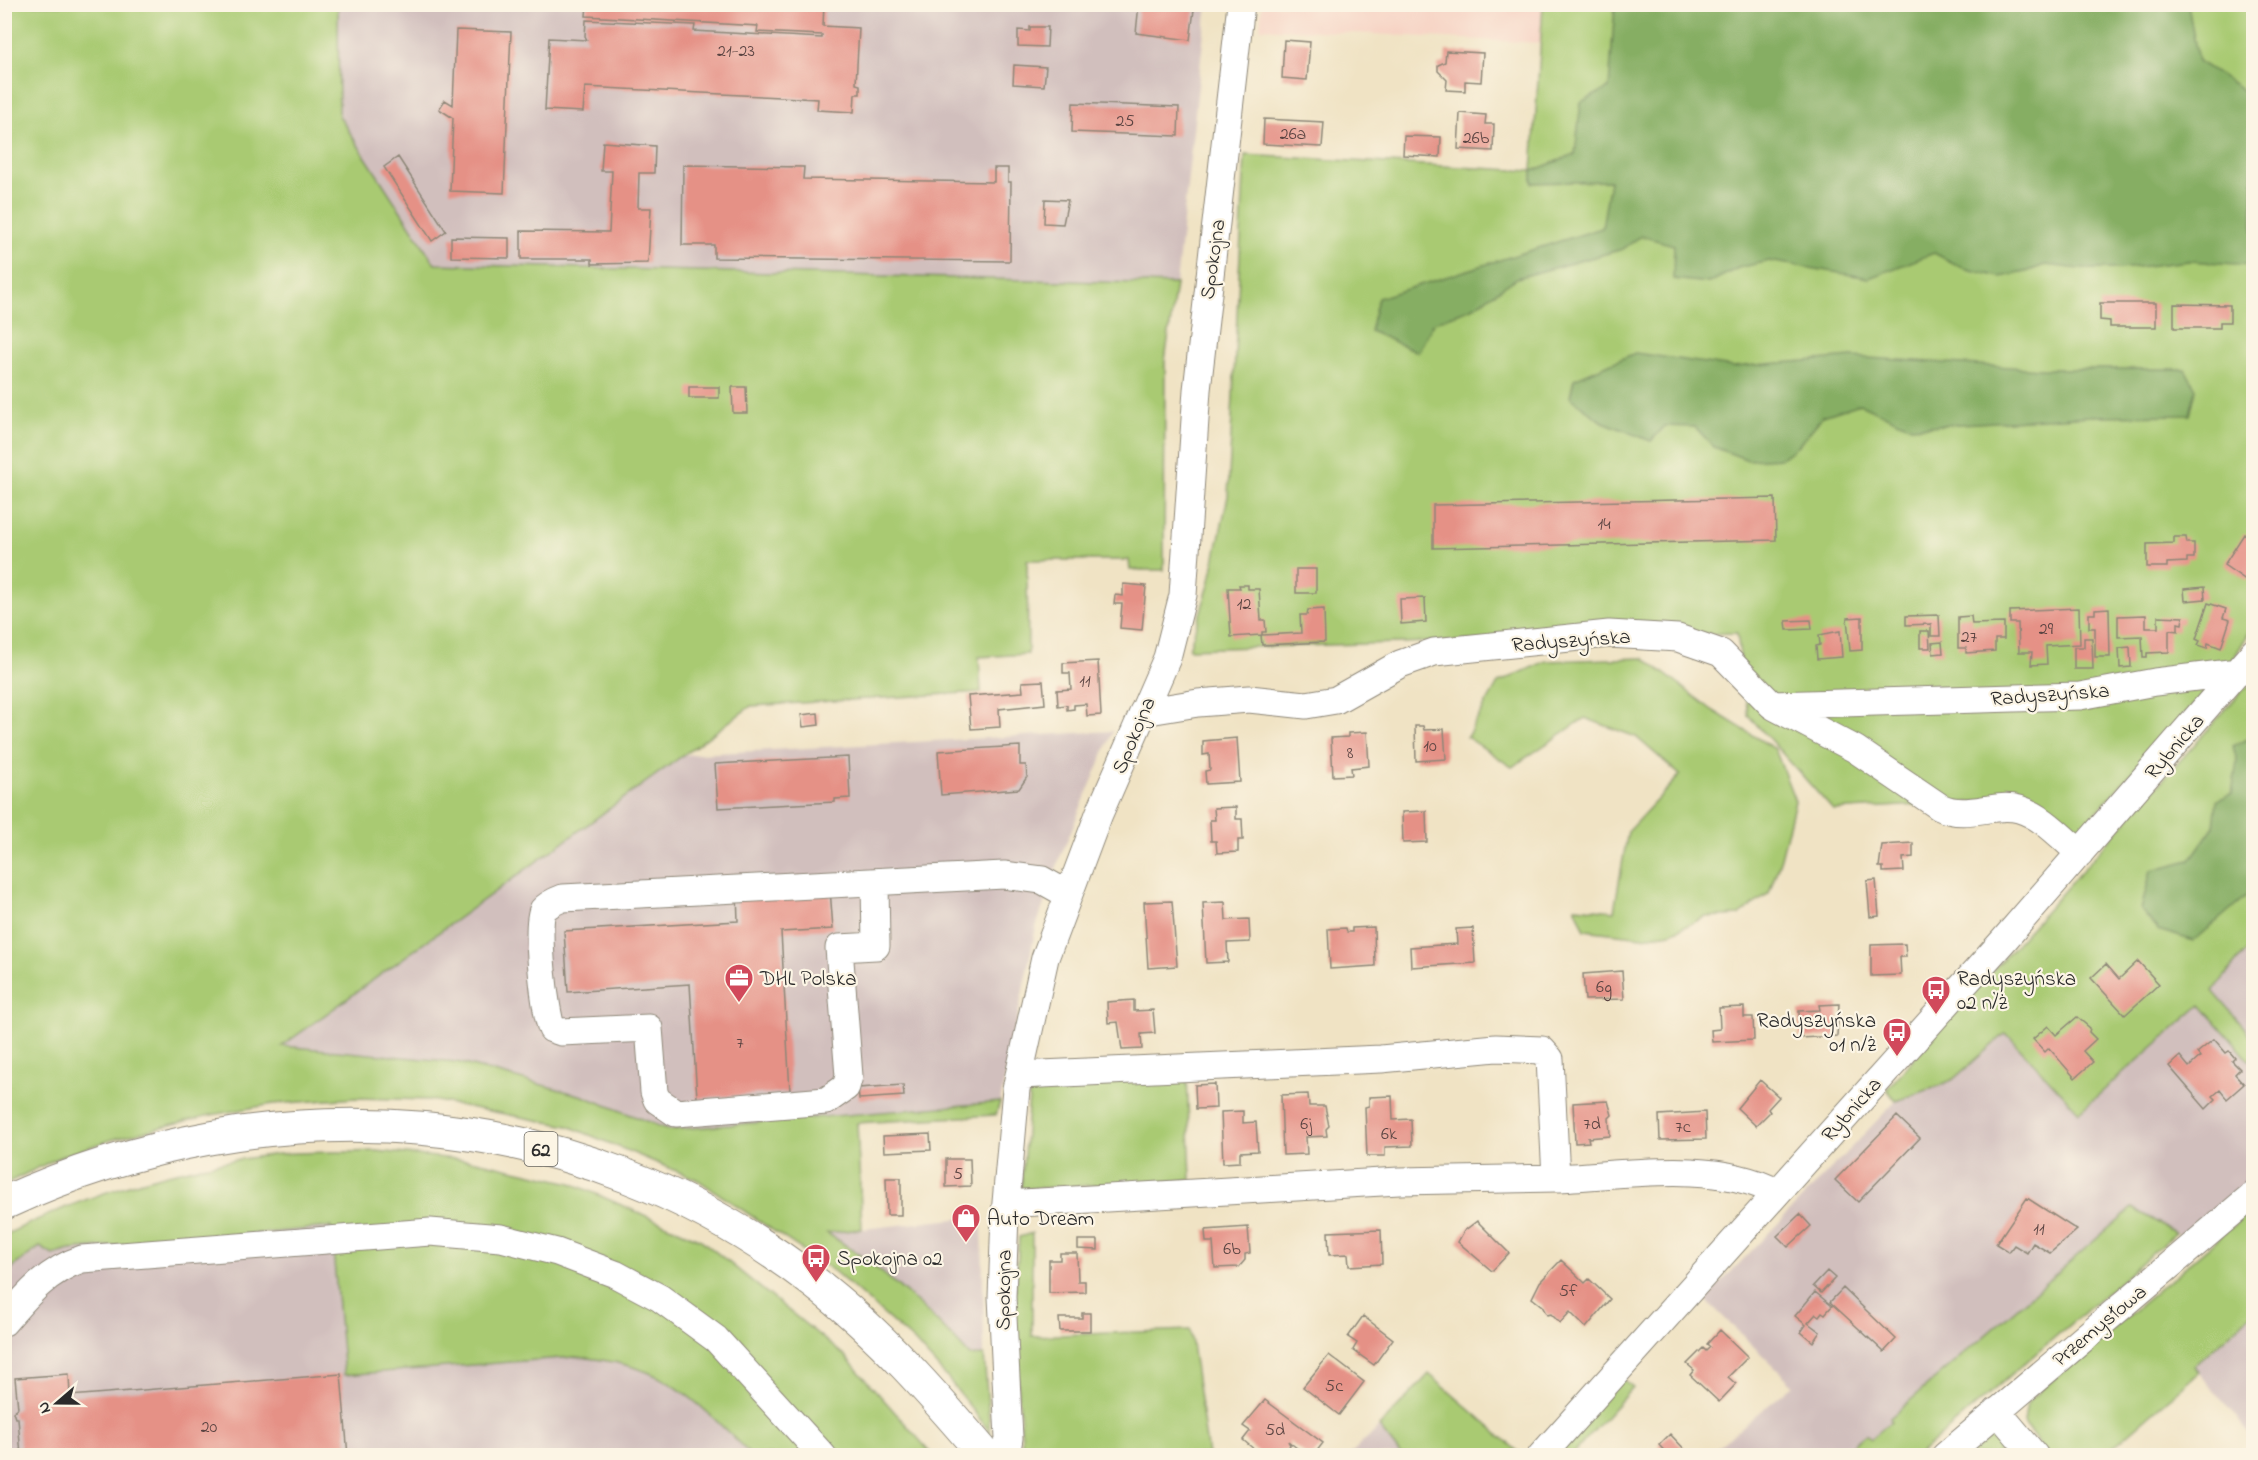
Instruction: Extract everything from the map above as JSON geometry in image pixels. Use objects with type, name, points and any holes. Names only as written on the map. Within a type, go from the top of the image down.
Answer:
[{"type":"main road","name":"62","points":[[4,1203],[67,1175],[123,1157],[207,1136],[246,1130],[305,1125],[386,1125],[462,1133],[540,1149],[608,1170],[659,1190],[712,1216],[768,1250],[816,1283],[874,1333],[918,1377],[986,1455]]},
{"type":"street","name":"Spokojna","points":[[1006,1455],[1009,1438],[1002,1297],[1006,1204],[1019,1075],[1045,958],[1067,894],[1167,658],[1183,595],[1197,390],[1241,4]]},
{"type":"street","name":"Radyszyńska","points":[[1143,712],[1198,703],[1249,699],[1306,705],[1336,700],[1401,664],[1434,652],[1609,634],[1678,638],[1721,653],[1772,705],[2080,696],[2246,662]]},
{"type":"street","name":"Rybnicka","points":[[1541,1455],[2080,853],[2246,662]]},
{"type":"street","points":[[1772,705],[1855,750],[1940,807],[1953,813],[2017,808],[2037,817],[2080,853]]},
{"type":"street","points":[[875,882],[876,946],[839,948],[849,1076],[846,1087],[826,1101],[676,1113],[657,1100],[654,1092],[649,1028],[561,1032],[552,1029],[546,1015],[540,929],[543,911],[552,902],[562,898],[1004,875],[1028,876],[1042,880],[1067,894]]},
{"type":"street","points":[[1019,1075],[1381,1059],[1496,1048],[1542,1050],[1550,1059],[1556,1178]]},
{"type":"street","points":[[1006,1204],[1399,1181],[1719,1173],[1756,1182],[1776,1192]]},
{"type":"street","name":"Przemysłowa","points":[[1945,1455],[2253,1194]]},
{"type":"street","points":[[4,1322],[45,1277],[56,1269],[82,1259],[430,1232],[501,1238],[557,1252],[615,1274],[660,1298],[716,1339],[823,1455]]},
{"type":"street","points":[[1997,1411],[2030,1452]]},
{"type":"shaded area","points":[[338,5],[1207,5],[1176,284],[435,264],[339,116]]},
{"type":"shaded area","points":[[1262,5],[1543,5],[1540,43],[1260,28]]},
{"type":"shaded area","name":"DHL Polska","points":[[1113,731],[1060,857],[1036,927],[1000,1102],[669,1130],[583,1096],[281,1047],[681,755]]},
{"type":"shaded area","points":[[2253,942],[2253,1038],[2213,991]]},
{"type":"shaded area","points":[[2201,1005],[2249,1060],[2253,1061],[2253,1179],[2185,1237],[2131,1209],[1890,1418],[1891,1421],[1871,1439],[1866,1434],[1840,1455],[1708,1455],[1793,1385],[1705,1299],[1896,1101],[1950,1082],[2006,1033],[2079,1112]]},
{"type":"shaded area","points":[[982,1216],[984,1355],[970,1356],[950,1333],[850,1248],[826,1233]]},
{"type":"shaded area","points":[[331,1227],[575,1357],[628,1363],[665,1379],[699,1404],[751,1455],[5,1455],[4,1278],[14,1266],[40,1247],[70,1250]]},
{"type":"shaded area","points":[[2253,1312],[2253,1437],[2193,1366]]},
{"type":"shaded area","points":[[1379,1427],[1401,1455],[1348,1456]]},
{"type":"green space","points":[[5,5],[338,5],[339,116],[435,264],[1176,284],[1165,361],[1164,570],[1130,570],[1129,560],[1027,560],[1028,654],[979,657],[981,692],[751,706],[282,1046],[457,1062],[583,1096],[669,1130],[1000,1102],[996,1115],[857,1123],[862,1229],[827,1233],[902,1290],[970,1356],[984,1355],[990,1432],[949,1380],[914,1341],[835,1272],[698,1180],[568,1126],[431,1100],[356,1098],[273,1104],[206,1116],[114,1139],[62,1156],[5,1184]]},
{"type":"green space","points":[[1543,5],[2253,5],[2253,626],[2231,663],[2079,831],[2040,798],[1833,810],[1748,715],[1737,633],[1189,649],[1209,585],[1228,496],[1245,155],[1532,171]]},
{"type":"green space","points":[[1615,5],[2188,5],[2198,61],[2239,87],[2253,102],[2253,265],[2189,261],[2120,269],[2081,269],[2045,265],[2026,272],[2000,277],[1963,268],[1934,253],[1869,278],[1769,261],[1738,268],[1709,283],[1673,279],[1674,245],[1641,236],[1623,249],[1517,278],[1472,308],[1434,322],[1418,352],[1370,331],[1378,298],[1602,228],[1610,181],[1532,183],[1532,171],[1575,154],[1581,102],[1609,88]]},
{"type":"green space","points":[[1635,353],[1733,367],[1852,357],[2041,369],[2185,369],[2196,389],[2190,415],[2091,416],[1911,427],[1860,404],[1823,416],[1798,446],[1781,458],[1748,460],[1714,447],[1695,427],[1665,426],[1651,441],[1601,421],[1570,397],[1574,379]]},
{"type":"green space","points":[[1644,658],[1712,710],[1775,749],[1795,801],[1781,858],[1769,893],[1740,915],[1705,917],[1671,933],[1642,937],[1585,930],[1575,907],[1614,911],[1628,831],[1680,775],[1636,737],[1585,718],[1512,767],[1467,737],[1498,683],[1546,661]]},
{"type":"green space","points":[[2253,685],[2253,942],[2213,991],[2253,1038],[2253,1061],[2249,1060],[2201,1005],[2079,1112],[2006,1033],[1950,1082],[1896,1101],[1887,1089],[2243,690]]},
{"type":"green space","points":[[2253,736],[2253,890],[2194,941],[2158,930],[2141,910],[2151,870],[2190,860],[2214,826],[2217,800],[2232,794],[2237,761],[2233,746]]},
{"type":"green space","points":[[1187,1076],[1191,1180],[1021,1189],[1030,1086]]},
{"type":"green space","points":[[376,1151],[476,1161],[571,1183],[701,1240],[845,1356],[933,1455],[751,1455],[710,1415],[674,1386],[632,1366],[606,1360],[575,1357],[344,1375],[331,1227],[70,1250],[53,1255],[40,1247],[14,1266],[5,1278],[5,1235],[68,1206],[101,1194],[168,1174],[236,1160],[284,1154]]},
{"type":"green space","points":[[2132,1208],[2176,1233],[1918,1455],[1840,1455],[1866,1434],[1871,1439],[1891,1421],[1890,1418]]},
{"type":"green space","points":[[2253,1209],[2253,1312],[2194,1366],[2199,1372],[2104,1455],[2046,1455],[2024,1423],[2027,1402]]},
{"type":"green space","points":[[1032,1233],[1032,1336],[1190,1330],[1208,1455],[1023,1455],[1014,1323],[1019,1237]]},
{"type":"green space","points":[[1429,1374],[1522,1455],[1401,1455],[1379,1427]]},
{"type":"green space","points":[[1622,1379],[1633,1387],[1572,1455],[1553,1456]]},
{"type":"green space","points":[[1996,1433],[2002,1433],[2011,1442],[1995,1455],[1969,1456]]},
{"type":"building","points":[[587,4],[824,4],[823,26],[859,28],[856,84],[860,85],[860,94],[855,94],[854,112],[817,110],[818,99],[585,87],[583,112],[545,110],[549,38],[587,40],[586,20],[695,25],[694,31],[822,38],[822,35],[757,32],[758,26],[586,16]]},
{"type":"building","points":[[1139,4],[1194,10],[1190,40],[1136,33]]},
{"type":"building","points":[[1030,27],[1048,27],[1047,47],[1018,46],[1018,30],[1030,31]]},
{"type":"building","points":[[456,30],[511,32],[504,193],[450,191],[453,118],[439,109],[445,100],[453,105]]},
{"type":"building","points":[[1284,40],[1310,42],[1307,80],[1282,78]]},
{"type":"building","points":[[1446,51],[1483,53],[1481,82],[1465,81],[1465,91],[1446,90],[1447,80],[1438,71],[1438,65],[1445,62]]},
{"type":"building","points":[[1014,65],[1046,67],[1044,86],[1013,84]]},
{"type":"building","points":[[1073,103],[1179,107],[1178,136],[1072,132]]},
{"type":"building","points":[[1460,113],[1486,115],[1485,124],[1494,124],[1493,151],[1458,149]]},
{"type":"building","points":[[1264,119],[1324,122],[1322,147],[1263,144]]},
{"type":"building","points":[[1404,136],[1441,137],[1440,157],[1403,155]]},
{"type":"building","points":[[603,142],[655,146],[654,173],[639,173],[638,208],[651,208],[648,263],[592,264],[592,259],[521,259],[521,231],[609,232],[612,171],[601,171]]},
{"type":"building","points":[[398,157],[446,231],[432,241],[384,167]]},
{"type":"building","points":[[683,165],[804,167],[803,179],[994,182],[994,168],[1008,168],[1008,182],[1011,182],[1010,261],[714,258],[714,245],[682,245]]},
{"type":"building","points":[[1045,199],[1068,200],[1063,224],[1044,223]]},
{"type":"building","points":[[451,237],[509,238],[509,258],[451,257]]},
{"type":"building","points":[[2100,303],[2156,303],[2156,327],[2110,327],[2110,321],[2100,320]]},
{"type":"building","points":[[2174,304],[2230,305],[2230,322],[2220,322],[2220,328],[2174,328]]},
{"type":"building","points":[[689,387],[719,387],[719,398],[689,398]]},
{"type":"building","points":[[732,387],[746,387],[747,413],[733,413]]},
{"type":"building","points":[[1775,498],[1776,540],[1433,548],[1433,505]]},
{"type":"building","points":[[2244,534],[2254,540],[2254,574],[2246,580],[2224,565]]},
{"type":"building","points":[[2174,537],[2186,537],[2187,543],[2194,543],[2194,558],[2187,558],[2187,562],[2167,563],[2167,567],[2147,567],[2147,544],[2174,543]]},
{"type":"building","points":[[1296,569],[1316,569],[1316,593],[1296,593]]},
{"type":"building","points":[[1123,584],[1146,586],[1142,630],[1120,628],[1122,604],[1114,604],[1115,595],[1123,596]]},
{"type":"building","points":[[1239,585],[1248,585],[1248,589],[1259,589],[1261,620],[1265,620],[1266,632],[1262,632],[1262,635],[1301,633],[1300,615],[1307,615],[1308,610],[1324,609],[1325,642],[1262,645],[1261,635],[1231,637],[1228,588],[1240,588]]},
{"type":"building","points":[[2204,587],[2205,599],[2185,601],[2184,589]]},
{"type":"building","points":[[1425,598],[1426,622],[1401,624],[1400,599]]},
{"type":"building","points":[[2208,603],[2226,609],[2223,618],[2230,620],[2221,648],[2208,643],[2207,648],[2198,645],[2200,641],[2196,639]]},
{"type":"building","points":[[2079,608],[2080,644],[2046,646],[2047,664],[2031,665],[2032,652],[2019,652],[2018,623],[2010,623],[2010,611]]},
{"type":"building","points":[[2109,608],[2110,657],[2095,657],[2095,628],[2089,628],[2089,614],[2095,614],[2095,609]]},
{"type":"building","points":[[1939,615],[1940,636],[1931,636],[1931,624],[1906,625],[1906,616]]},
{"type":"building","points":[[2146,615],[2146,628],[2158,628],[2158,616],[2183,617],[2182,624],[2178,623],[2178,631],[2169,630],[2169,652],[2147,653],[2147,657],[2143,657],[2142,636],[2118,637],[2118,616]]},
{"type":"building","points":[[1971,616],[1972,624],[2004,623],[2004,639],[1995,639],[1995,651],[1966,653],[1966,648],[1958,648],[1958,617]]},
{"type":"building","points":[[1862,617],[1862,650],[1850,651],[1847,618]]},
{"type":"building","points":[[1811,620],[1812,629],[1787,630],[1786,621]]},
{"type":"building","points":[[1840,631],[1842,657],[1817,659],[1816,646],[1820,645],[1819,635]]},
{"type":"building","points":[[1920,631],[1929,631],[1930,648],[1920,648]]},
{"type":"building","points":[[2084,638],[2092,638],[2093,669],[2074,669],[2074,647],[2084,647]]},
{"type":"building","points":[[1942,642],[1943,653],[1933,654],[1932,643]]},
{"type":"building","points":[[2130,647],[2131,667],[2120,668],[2119,648]]},
{"type":"building","points":[[1098,661],[1101,715],[1087,716],[1086,704],[1074,705],[1074,709],[1067,710],[1067,705],[1058,706],[1057,690],[1071,689],[1070,673],[1063,673],[1063,663]]},
{"type":"building","points":[[1043,681],[1045,704],[999,709],[1000,727],[971,729],[968,696],[1023,692],[1022,682]]},
{"type":"building","points":[[818,713],[819,725],[803,727],[801,715]]},
{"type":"building","points":[[1415,726],[1423,726],[1424,730],[1444,729],[1446,759],[1416,761]]},
{"type":"building","points":[[1367,732],[1369,766],[1351,768],[1352,775],[1333,776],[1331,738],[1348,737],[1348,733]]},
{"type":"building","points":[[1237,738],[1240,782],[1206,784],[1205,771],[1210,770],[1209,754],[1203,755],[1203,741]]},
{"type":"building","points":[[1020,746],[1020,765],[1026,765],[1027,777],[1019,789],[941,795],[938,751]]},
{"type":"building","points":[[848,757],[850,798],[835,799],[835,802],[718,808],[715,764]]},
{"type":"building","points":[[1236,807],[1236,819],[1242,819],[1243,840],[1238,840],[1238,852],[1217,853],[1216,841],[1211,841],[1210,820],[1215,820],[1214,808]]},
{"type":"building","points":[[1426,811],[1427,842],[1403,843],[1402,812]]},
{"type":"building","points":[[1913,843],[1913,857],[1903,858],[1904,871],[1883,872],[1883,867],[1879,867],[1882,845]]},
{"type":"building","points":[[1876,880],[1879,916],[1870,917],[1867,881]]},
{"type":"building","points":[[830,889],[833,929],[781,932],[790,1092],[697,1098],[690,984],[568,992],[564,931],[738,921],[737,894]]},
{"type":"building","points":[[1172,901],[1177,966],[1148,968],[1144,902]]},
{"type":"building","points":[[1225,902],[1226,920],[1249,919],[1250,942],[1227,943],[1228,962],[1206,963],[1203,903]]},
{"type":"building","points":[[1374,927],[1375,966],[1330,969],[1328,929],[1346,928],[1347,932],[1352,932],[1352,928]]},
{"type":"building","points":[[1473,928],[1475,963],[1411,967],[1410,947],[1457,944],[1456,929]]},
{"type":"building","points":[[1905,944],[1906,957],[1900,957],[1901,975],[1871,976],[1871,945]]},
{"type":"building","points":[[2138,961],[2159,984],[2125,1015],[2091,978],[2106,964],[2119,979]]},
{"type":"building","points":[[1622,971],[1624,999],[1585,1000],[1583,974]]},
{"type":"building","points":[[1134,1000],[1134,1011],[1153,1010],[1155,1033],[1141,1034],[1142,1049],[1122,1050],[1118,1022],[1108,1023],[1107,1002]]},
{"type":"building","points":[[1839,1004],[1837,1036],[1800,1038],[1799,1011],[1820,1010],[1819,1005]]},
{"type":"building","points":[[1744,1007],[1744,1017],[1753,1017],[1754,1040],[1712,1042],[1711,1030],[1720,1029],[1719,1008]]},
{"type":"building","points":[[2077,1017],[2090,1028],[2089,1032],[2096,1039],[2083,1051],[2093,1062],[2075,1078],[2049,1048],[2045,1052],[2033,1039],[2048,1026],[2056,1035]]},
{"type":"building","points":[[2214,1039],[2226,1053],[2229,1051],[2235,1058],[2232,1061],[2240,1069],[2235,1074],[2244,1084],[2227,1099],[2220,1090],[2213,1096],[2216,1099],[2206,1109],[2169,1066],[2180,1056],[2189,1067],[2200,1057],[2197,1053]]},
{"type":"building","points":[[1760,1080],[1779,1097],[1768,1109],[1770,1112],[1756,1126],[1737,1108]]},
{"type":"building","points":[[1215,1084],[1216,1108],[1196,1109],[1195,1085]]},
{"type":"building","points":[[903,1085],[904,1096],[859,1099],[858,1088]]},
{"type":"building","points":[[1308,1094],[1309,1106],[1325,1106],[1329,1126],[1326,1129],[1327,1136],[1306,1137],[1307,1154],[1283,1155],[1281,1095]]},
{"type":"building","points":[[1392,1096],[1393,1120],[1411,1119],[1412,1146],[1385,1147],[1385,1156],[1367,1156],[1365,1107],[1369,1106],[1369,1097]]},
{"type":"building","points":[[1608,1101],[1612,1115],[1609,1118],[1610,1136],[1588,1138],[1589,1142],[1575,1143],[1573,1103]]},
{"type":"building","points":[[1243,1111],[1243,1123],[1256,1122],[1258,1151],[1240,1152],[1240,1162],[1223,1163],[1221,1112]]},
{"type":"building","points":[[1705,1112],[1706,1139],[1660,1140],[1659,1115]]},
{"type":"building","points":[[1897,1116],[1920,1138],[1858,1202],[1835,1180]]},
{"type":"building","points":[[930,1134],[931,1150],[884,1152],[883,1136]]},
{"type":"building","points":[[946,1159],[970,1159],[971,1186],[946,1187]]},
{"type":"building","points":[[886,1178],[901,1178],[901,1215],[887,1215]]},
{"type":"building","points":[[2027,1198],[2077,1230],[2050,1253],[2033,1243],[2027,1253],[2014,1245],[2009,1252],[1996,1244]]},
{"type":"building","points":[[1800,1214],[1811,1226],[1788,1247],[1777,1236]]},
{"type":"building","points":[[1477,1221],[1509,1253],[1492,1271],[1458,1242],[1464,1231]]},
{"type":"building","points":[[1248,1227],[1250,1253],[1245,1254],[1245,1260],[1239,1267],[1215,1268],[1213,1242],[1206,1242],[1205,1230]]},
{"type":"building","points":[[1381,1230],[1382,1264],[1349,1266],[1348,1254],[1329,1255],[1328,1232]]},
{"type":"building","points":[[1078,1240],[1098,1240],[1098,1250],[1078,1249]]},
{"type":"building","points":[[1060,1253],[1077,1253],[1078,1281],[1085,1281],[1085,1292],[1049,1293],[1049,1260],[1060,1260]]},
{"type":"building","points":[[1561,1260],[1585,1283],[1589,1279],[1610,1299],[1586,1328],[1570,1312],[1560,1323],[1551,1314],[1547,1315],[1542,1306],[1532,1298],[1540,1282]]},
{"type":"building","points":[[1827,1271],[1835,1278],[1821,1293],[1813,1286]]},
{"type":"building","points":[[1843,1288],[1896,1339],[1884,1352],[1830,1302]]},
{"type":"building","points":[[1815,1292],[1832,1306],[1825,1314],[1822,1312],[1819,1316],[1816,1314],[1808,1323],[1820,1332],[1813,1342],[1801,1332],[1806,1325],[1795,1316]]},
{"type":"building","points":[[1082,1313],[1090,1313],[1090,1331],[1060,1331],[1059,1318],[1082,1318]]},
{"type":"building","points":[[1363,1316],[1393,1339],[1374,1365],[1353,1350],[1357,1343],[1348,1337]]},
{"type":"building","points":[[1720,1330],[1748,1357],[1728,1377],[1736,1384],[1719,1402],[1690,1375],[1694,1370],[1687,1364],[1703,1348],[1706,1351],[1710,1347],[1707,1344]]},
{"type":"building","points":[[1329,1355],[1364,1382],[1339,1415],[1303,1387]]},
{"type":"building","points":[[69,1374],[70,1396],[341,1374],[348,1456],[21,1456],[18,1418],[15,1418],[13,1412],[18,1408],[15,1378]]},
{"type":"building","points":[[1265,1400],[1323,1443],[1313,1456],[1307,1456],[1288,1441],[1290,1445],[1285,1453],[1282,1450],[1280,1456],[1261,1455],[1243,1440],[1250,1431],[1243,1426]]},
{"type":"building","points":[[1670,1434],[1689,1454],[1688,1456],[1669,1456],[1659,1445]]},
{"type":"place","name":"DHL Polska","points":[[739,1004]]},
{"type":"place","name":"Radyszyńska 02 n/ż","points":[[1936,1016]]},
{"type":"place","name":"Radyszyńska 01 n/ż","points":[[1897,1058]]},
{"type":"place","name":"Auto Dream","points":[[966,1244]]},
{"type":"place","name":"Spokojna 02","points":[[816,1284]]}]
